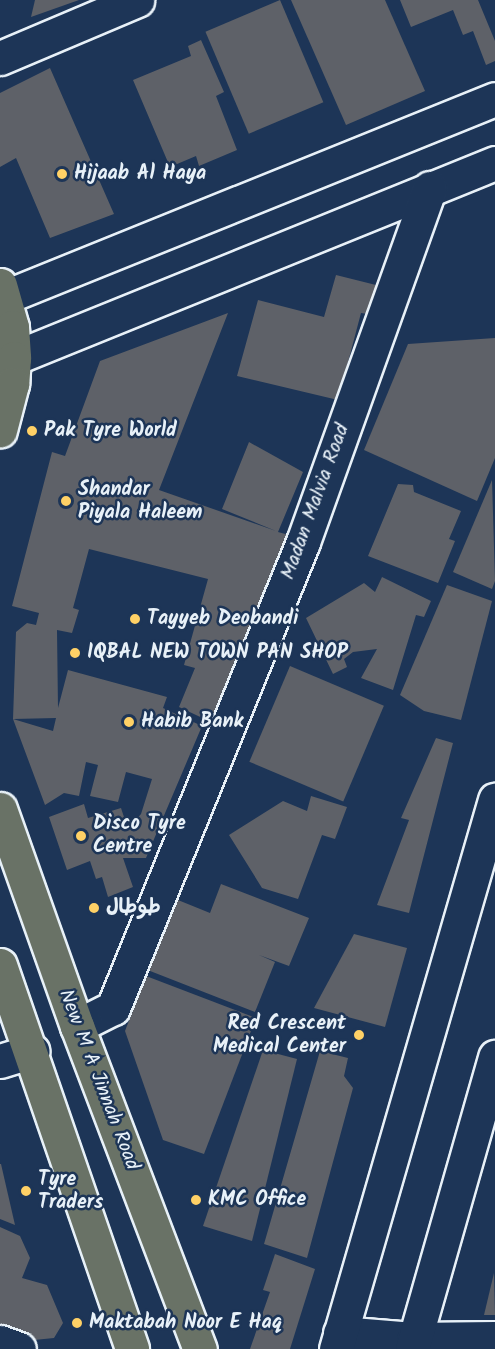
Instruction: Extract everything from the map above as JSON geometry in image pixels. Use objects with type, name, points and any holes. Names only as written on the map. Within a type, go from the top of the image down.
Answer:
[{"type":"main road","points":[[0,430],[12,384],[14,358],[3,291]]},
{"type":"main road","name":"New M A Jinnah Road","points":[[0,809],[77,1026],[200,1349]]},
{"type":"main road","points":[[0,965],[33,1051],[132,1349]]},
{"type":"street","points":[[0,58],[137,0]]},
{"type":"street","points":[[3,291],[495,99]]},
{"type":"street","points":[[14,358],[495,163]]},
{"type":"street","name":"Madan Malvia Road","points":[[77,1026],[113,1008],[303,542],[430,188]]},
{"type":"street","points":[[495,800],[338,1341],[413,1344],[495,1338]]},
{"type":"street","points":[[0,1061],[33,1051]]},
{"type":"street","points":[[413,1344],[489,1098],[495,1057]]},
{"type":"street","points":[[0,1342],[19,1349]]},
{"type":"building","points":[[35,0],[79,0],[31,17]]},
{"type":"building","points":[[280,0],[323,102],[249,134],[205,32]]},
{"type":"building","points":[[291,0],[385,0],[425,91],[346,125]]},
{"type":"building","points":[[400,0],[478,0],[495,41],[495,61],[486,65],[473,31],[463,35],[453,10],[411,27]]},
{"type":"building","points":[[201,40],[224,92],[216,96],[237,150],[199,166],[196,156],[170,167],[133,80],[191,56],[188,46]]},
{"type":"building","points":[[50,68],[114,214],[50,238],[16,158],[0,167],[0,93]]},
{"type":"building","points":[[336,275],[376,285],[368,314],[361,313],[338,400],[237,376],[258,300],[324,317]]},
{"type":"building","points":[[228,313],[159,490],[276,531],[222,509],[249,442],[303,472],[278,532],[289,535],[213,723],[179,707],[195,668],[184,665],[208,579],[89,549],[73,608],[79,610],[72,633],[57,630],[58,708],[68,670],[167,697],[163,708],[202,726],[146,858],[123,858],[133,887],[108,897],[102,877],[96,879],[90,861],[67,870],[49,817],[84,804],[88,818],[121,808],[128,829],[141,814],[152,779],[126,772],[118,802],[90,796],[98,765],[86,762],[79,796],[64,793],[45,805],[13,719],[16,632],[27,623],[36,625],[39,613],[12,606],[52,452],[65,456],[100,361]],"holes":[[[56,718],[53,731],[13,719]]]},
{"type":"building","points":[[495,338],[495,458],[477,501],[364,450],[408,344]]},
{"type":"building","points":[[492,480],[495,581],[492,589],[453,572]]},
{"type":"building","points":[[398,484],[413,485],[414,492],[461,511],[449,539],[455,541],[438,583],[368,556]]},
{"type":"building","points":[[382,577],[431,601],[424,617],[416,615],[393,690],[361,678],[377,649],[353,652],[344,659],[347,667],[333,674],[306,618],[364,583],[375,592]]},
{"type":"building","points":[[447,585],[492,601],[461,720],[424,711],[400,695]]},
{"type":"building","points":[[290,666],[384,706],[343,802],[249,762]]},
{"type":"building","points":[[436,738],[453,743],[409,913],[377,905],[409,820],[401,818]]},
{"type":"building","points":[[311,796],[347,807],[335,839],[322,835],[298,899],[262,888],[229,835],[283,801],[307,811]]},
{"type":"building","points":[[221,884],[309,918],[289,966],[259,955],[275,962],[255,1012],[145,969],[173,898],[210,913]]},
{"type":"building","points":[[354,934],[407,948],[385,1027],[314,1008]]},
{"type":"building","points":[[146,976],[256,1018],[204,1154],[163,1140],[125,1031]]},
{"type":"building","points":[[263,1050],[297,1059],[252,1241],[203,1226]]},
{"type":"building","points":[[320,1051],[348,1058],[344,1076],[353,1088],[307,1258],[264,1244]]},
{"type":"building","points":[[1,1164],[15,1225],[0,1219]]},
{"type":"building","points":[[0,1227],[20,1236],[30,1258],[22,1278],[47,1285],[63,1323],[54,1338],[34,1340],[0,1325]]},
{"type":"building","points":[[275,1254],[315,1269],[290,1349],[250,1349],[270,1292],[263,1290]]},
{"type":"building","points":[[494,1273],[495,1315],[484,1315]]},
{"type":"place","name":"Hijaab Al Haya","points":[[62,174]]},
{"type":"place","name":"Pak Tyre World","points":[[32,431]]},
{"type":"place","name":"Shandar Piyala Haleem","points":[[66,501]]},
{"type":"place","name":"Tayyeb Deobandi","points":[[135,619]]},
{"type":"place","name":"IQBAL NEW TOWN PAN SHOP","points":[[75,653]]},
{"type":"place","name":"Habib Bank","points":[[129,722]]},
{"type":"place","name":"Disco Tyre Centre","points":[[81,836]]},
{"type":"place","name":"طوطال","points":[[94,908]]},
{"type":"place","name":"Red Crescent Medical Center","points":[[359,1035]]},
{"type":"place","name":"Tyre Traders","points":[[26,1191]]},
{"type":"place","name":"KMC Office","points":[[196,1200]]},
{"type":"place","name":"Maktabah Noor E Haq","points":[[77,1323]]}]
